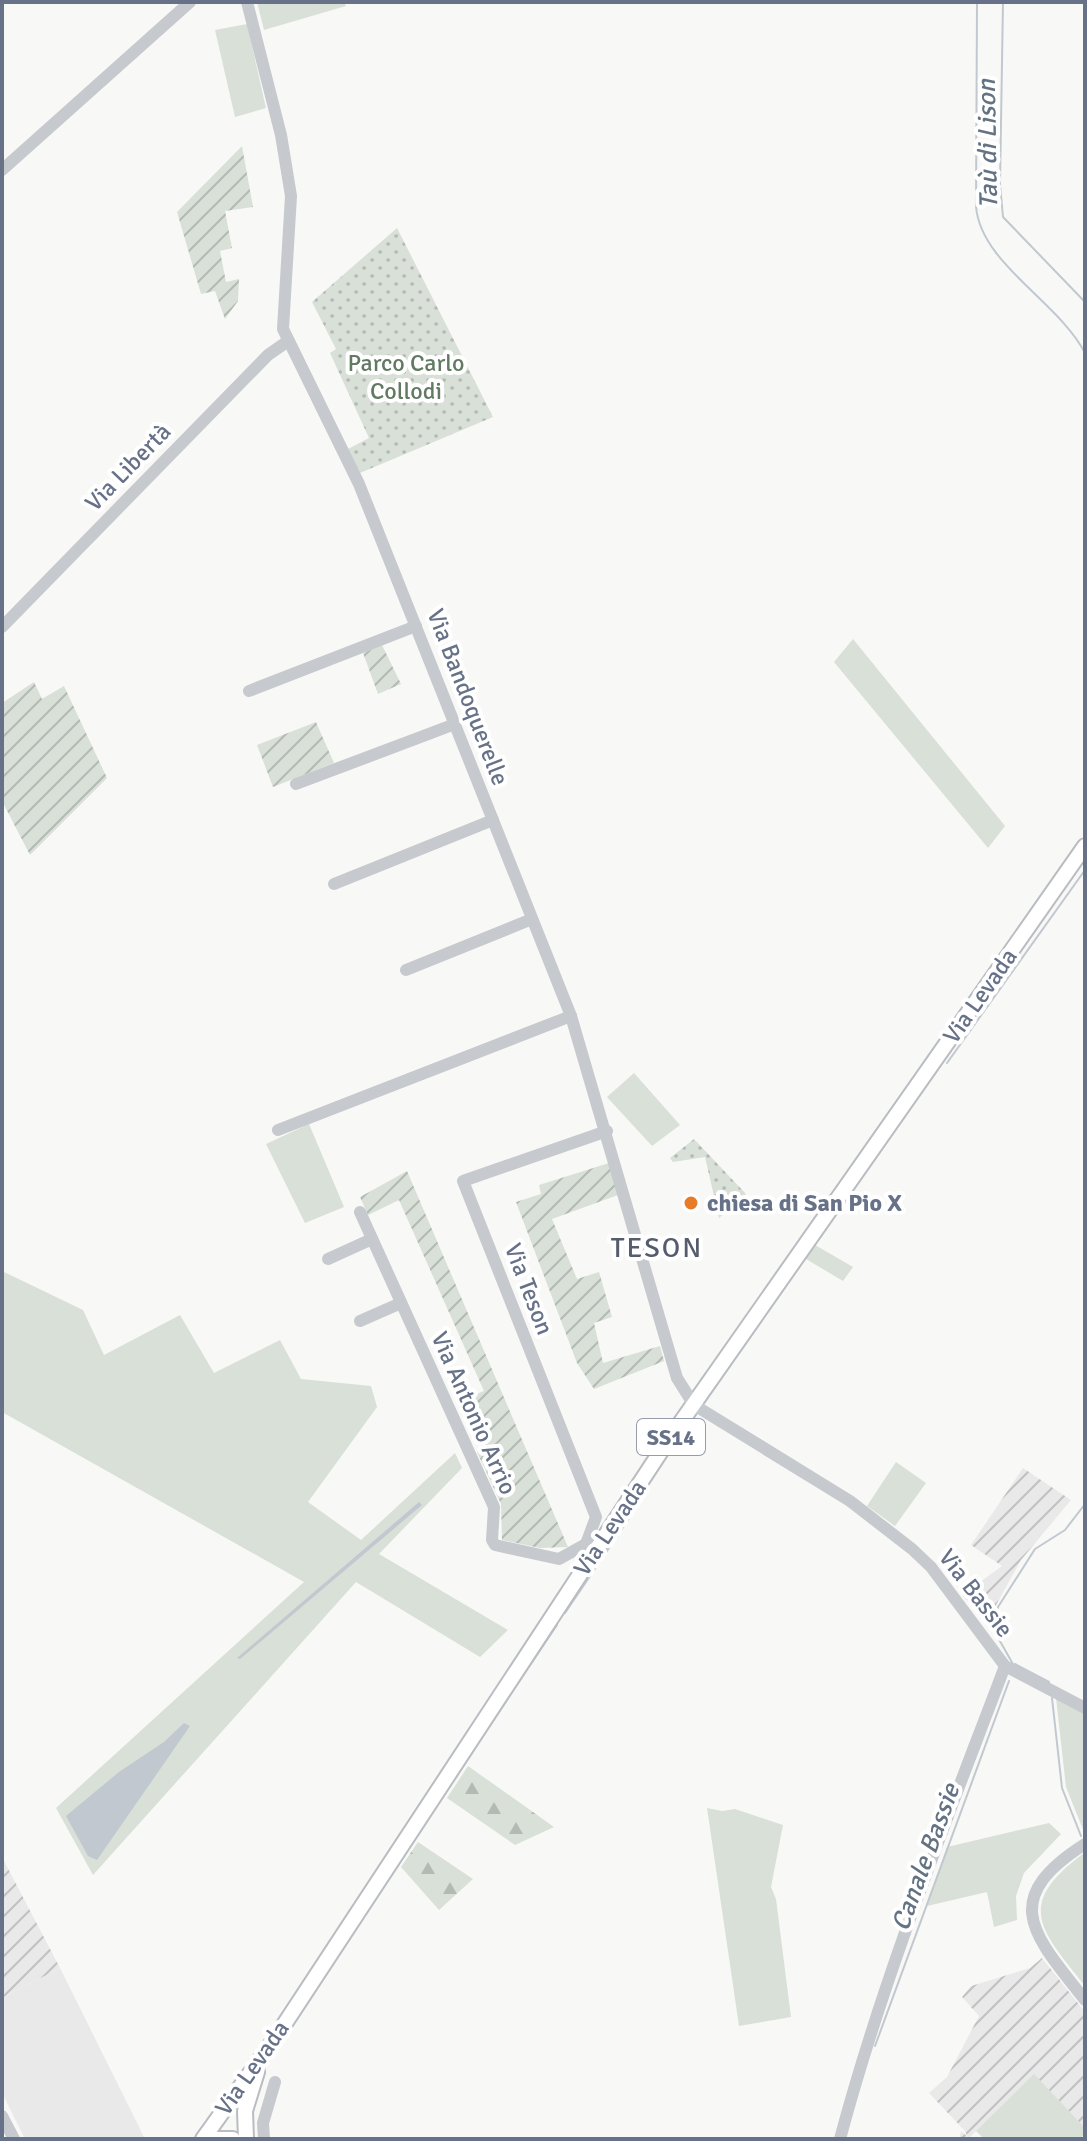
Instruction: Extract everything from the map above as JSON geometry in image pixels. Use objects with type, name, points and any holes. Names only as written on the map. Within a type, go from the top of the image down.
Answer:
[{"type":"main road","name":"Via Levada","points":[[206,2139],[274,2040],[590,1548],[694,1405],[1085,846]]},
{"type":"main road","name":"SS14","points":[[246,2139],[248,2098],[274,2040]]},
{"type":"main road","name":"Via Levada","points":[[206,2139],[233,2139]]},
{"type":"street","points":[[2,170],[190,2]]},
{"type":"street","name":"Via Bandoquerelle","points":[[247,2],[281,135],[291,196],[283,329],[359,484],[571,1016],[607,1131],[671,1363],[694,1405]]},
{"type":"street","name":"Via Libertà","points":[[2,627],[268,355],[288,341]]},
{"type":"street","points":[[249,691],[416,626]]},
{"type":"street","points":[[296,784],[455,724]]},
{"type":"street","points":[[334,884],[493,820]]},
{"type":"street","points":[[406,970],[532,919]]},
{"type":"street","points":[[278,1130],[571,1016]]},
{"type":"street","name":"Via Teson","points":[[590,1548],[596,1517],[463,1181],[607,1131]]},
{"type":"street","name":"Via Antonio Arrio","points":[[360,1212],[494,1507],[492,1540],[495,1545],[559,1559],[590,1548]]},
{"type":"street","points":[[328,1259],[372,1239]]},
{"type":"street","points":[[360,1321],[401,1303]]},
{"type":"street","name":"Via Bassie","points":[[694,1405],[826,1485],[891,1530],[931,1567],[1005,1666],[922,1884],[856,2081],[840,2139]]},
{"type":"street","points":[[1005,1666],[1085,1708]]},
{"type":"street","points":[[1085,1844],[1047,1872],[1035,1891],[1033,1911],[1038,1938],[1085,2000]]},
{"type":"street","points":[[264,2139],[263,2123],[275,2082]]},
{"type":"street","points":[[2,2116],[8,2133]]},
{"type":"shaded area","points":[[1023,1468],[1071,1500],[1021,1560],[986,1623],[962,1595],[1002,1566],[971,1545]]},
{"type":"shaded area","points":[[419,1502],[422,1505],[240,1659],[237,1658]]},
{"type":"shaded area","points":[[184,1723],[190,1726],[97,1860],[88,1856],[66,1816],[119,1772],[164,1742]]},
{"type":"shaded area","points":[[2,1857],[60,1968],[2,1998]]},
{"type":"shaded area","points":[[1042,1958],[1085,2012],[1085,2128],[1034,2075],[968,2139],[959,2139],[961,2131],[968,2137],[929,2093],[947,2077],[979,2016],[962,1997],[971,1986],[1030,1968]]},
{"type":"shaded area","points":[[60,1968],[145,2139],[25,2139],[2,2093],[2,1998]]},
{"type":"green space","points":[[257,2],[344,2],[346,6],[264,30]]},
{"type":"green space","points":[[247,24],[266,108],[235,117],[215,30]]},
{"type":"green space","points":[[242,146],[253,207],[225,211],[232,248],[220,251],[226,282],[239,279],[238,301],[225,319],[215,291],[201,294],[177,212]]},
{"type":"green space","name":"Parco Carlo Collodi","points":[[397,228],[493,417],[360,473],[348,449],[369,438],[330,353],[336,349],[312,302]]},
{"type":"green space","points":[[853,639],[1005,826],[988,848],[834,662]]},
{"type":"green space","points":[[382,645],[401,684],[378,694],[363,653]]},
{"type":"green space","points":[[34,682],[42,699],[64,686],[107,778],[30,855],[2,801],[2,703]]},
{"type":"green space","points":[[316,722],[334,763],[273,787],[257,745]]},
{"type":"green space","points":[[634,1073],[680,1125],[652,1146],[607,1097]]},
{"type":"green space","points":[[309,1124],[344,1207],[305,1223],[266,1144]]},
{"type":"green space","points":[[694,1139],[746,1194],[719,1218],[705,1157],[673,1162],[670,1158]]},
{"type":"green space","points":[[609,1163],[618,1195],[552,1219],[577,1279],[599,1272],[612,1317],[594,1323],[603,1363],[660,1346],[664,1361],[594,1389],[577,1363],[516,1202],[541,1194],[539,1185]]},
{"type":"green space","points":[[407,1171],[568,1547],[540,1548],[502,1540],[501,1504],[477,1452],[482,1449],[460,1401],[484,1391],[399,1200],[368,1215],[360,1197]]},
{"type":"green space","points":[[815,1245],[853,1267],[843,1281],[806,1259]]},
{"type":"green space","points":[[2,1271],[83,1310],[104,1355],[180,1315],[214,1373],[280,1340],[301,1379],[371,1386],[377,1407],[308,1502],[361,1540],[455,1453],[462,1468],[379,1554],[508,1630],[480,1657],[356,1582],[93,1875],[56,1808],[304,1582],[2,1412]]},
{"type":"green space","points":[[896,1462],[926,1483],[895,1526],[867,1506]]},
{"type":"green space","points":[[1056,1698],[1085,1713],[1084,1832],[1066,1787]]},
{"type":"green space","points":[[468,1766],[554,1827],[515,1845],[447,1798]]},
{"type":"green space","points":[[707,1808],[722,1811],[735,1809],[783,1825],[771,1887],[776,1899],[791,2017],[739,2026]]},
{"type":"green space","points":[[1049,1823],[1061,1834],[1024,1873],[1016,1896],[1017,1920],[994,1927],[987,1892],[927,1906],[947,1847]]},
{"type":"green space","points":[[418,1842],[473,1879],[439,1910],[401,1867]]},
{"type":"green space","points":[[1084,1853],[1085,1986],[1046,1933],[1041,1918],[1042,1903],[1048,1888],[1062,1871]]},
{"type":"green space","points":[[1034,2074],[1085,2128],[1085,2134],[1080,2139],[984,2139],[976,2131]]},
{"type":"waterway","points":[[977,2],[976,206],[981,227],[1005,264],[1058,317],[1085,353]]},
{"type":"waterway","name":"Taù di Lison","points":[[1003,2],[1000,184],[1003,217],[1085,302]]},
{"type":"waterway","points":[[947,1063],[1085,870]]},
{"type":"waterway","name":"Canale Bassie","points":[[1014,1666],[996,1634],[998,1607],[1035,1549],[1065,1530],[1085,1504]]},
{"type":"waterway","points":[[565,1613],[632,1514]]},
{"type":"waterway","points":[[482,1737],[557,1625]]},
{"type":"waterway","points":[[1015,1664],[1049,1682]]},
{"type":"waterway","name":"Canale Bassie","points":[[875,2046],[1009,1681]]},
{"type":"waterway","points":[[1052,1698],[1062,1788],[1081,1836]]},
{"type":"place","name":"chiesa di San Pio X","points":[[691,1203]]},
{"type":"district","name":"TESON","points":[[657,1247]]}]
